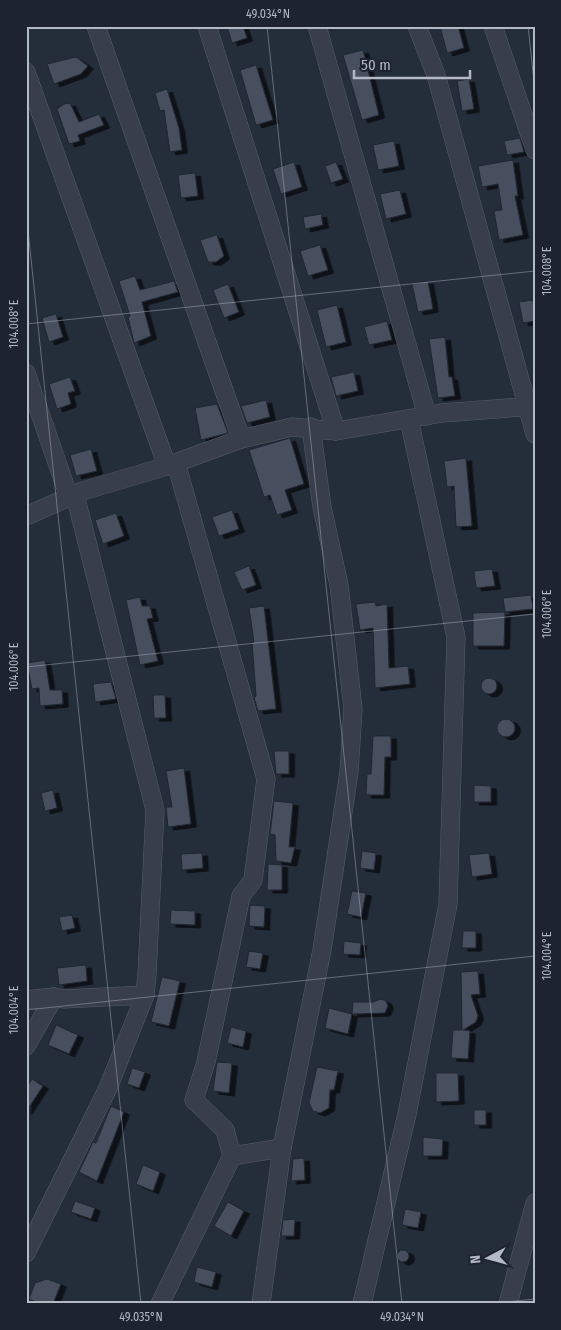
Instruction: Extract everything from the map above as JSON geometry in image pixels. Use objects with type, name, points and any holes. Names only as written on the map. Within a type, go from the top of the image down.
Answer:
[{"type":"street","points":[[96,26],[241,439]]},
{"type":"street","points":[[207,26],[336,431]]},
{"type":"street","points":[[316,26],[427,416]]},
{"type":"street","points":[[417,26],[436,75],[531,406],[535,434]]},
{"type":"street","points":[[493,26],[535,150]]},
{"type":"street","points":[[26,72],[172,464],[266,779],[253,880],[241,896],[206,1062],[194,1100],[225,1130],[232,1156],[160,1304]]},
{"type":"street","points":[[26,373],[72,496],[155,810],[145,995],[108,1088],[26,1253]]},
{"type":"street","points":[[26,516],[72,496],[172,464],[241,439],[292,427],[310,427],[336,431],[442,413],[531,406]]},
{"type":"street","points":[[362,1304],[407,1114],[448,904],[456,637],[409,419]]},
{"type":"street","points":[[261,1304],[282,1148],[322,950],[349,772],[353,709],[339,585],[322,507],[310,427]]},
{"type":"street","points":[[26,1000],[54,997],[64,999],[145,995]]},
{"type":"street","points":[[26,1046],[54,997]]},
{"type":"street","points":[[232,1156],[282,1148]]},
{"type":"street","points":[[508,1304],[535,1203]]},
{"type":"building","points":[[227,26],[243,26],[247,38],[232,43]]},
{"type":"building","points":[[440,26],[458,26],[464,48],[447,53]]},
{"type":"building","points":[[363,50],[379,115],[362,120],[343,55]]},
{"type":"building","points":[[76,57],[88,66],[81,74],[54,84],[47,64]]},
{"type":"building","points":[[256,65],[273,120],[256,125],[240,70]]},
{"type":"building","points":[[469,79],[474,109],[462,111],[457,81]]},
{"type":"building","points":[[167,89],[179,128],[182,150],[170,152],[164,110],[160,111],[155,93]]},
{"type":"building","points":[[70,103],[79,122],[99,114],[104,125],[78,135],[80,141],[69,144],[57,109],[64,104]]},
{"type":"building","points":[[520,138],[524,152],[507,155],[504,141]]},
{"type":"building","points":[[394,141],[399,166],[378,170],[373,145]]},
{"type":"building","points":[[513,160],[518,196],[515,196],[523,235],[499,240],[494,211],[502,210],[498,184],[482,187],[478,166]]},
{"type":"building","points":[[294,162],[302,187],[281,194],[273,169]]},
{"type":"building","points":[[336,162],[343,179],[331,183],[325,166]]},
{"type":"building","points":[[195,173],[198,196],[181,198],[178,175]]},
{"type":"building","points":[[400,190],[406,214],[386,219],[380,194]]},
{"type":"building","points":[[321,214],[323,225],[305,229],[303,217]]},
{"type":"building","points":[[217,235],[224,256],[216,262],[208,262],[200,240]]},
{"type":"building","points":[[320,245],[328,270],[308,276],[300,251]]},
{"type":"building","points":[[135,276],[140,290],[174,281],[178,292],[142,302],[151,336],[134,343],[128,317],[130,316],[119,281]]},
{"type":"building","points":[[428,281],[433,309],[418,312],[412,284]]},
{"type":"building","points":[[228,284],[239,312],[224,318],[213,290]]},
{"type":"building","points":[[533,300],[535,321],[523,323],[519,302]]},
{"type":"building","points":[[337,305],[346,342],[326,347],[317,310]]},
{"type":"building","points":[[56,314],[63,337],[49,342],[42,318]]},
{"type":"building","points":[[387,321],[392,340],[369,345],[364,327]]},
{"type":"building","points":[[445,337],[449,377],[452,377],[455,396],[438,398],[429,339]]},
{"type":"building","points":[[354,372],[358,391],[336,396],[331,377]]},
{"type":"building","points":[[70,377],[75,391],[68,393],[71,404],[57,409],[49,384]]},
{"type":"building","points":[[266,400],[270,417],[247,423],[241,406]]},
{"type":"building","points":[[217,404],[228,433],[201,440],[195,408]]},
{"type":"building","points":[[290,438],[304,484],[285,490],[292,510],[277,515],[270,495],[264,497],[249,450]]},
{"type":"building","points":[[91,449],[97,471],[76,476],[70,455]]},
{"type":"building","points":[[466,458],[472,526],[456,527],[454,486],[447,487],[444,461]]},
{"type":"building","points":[[232,510],[239,529],[219,536],[212,517]]},
{"type":"building","points":[[116,513],[124,536],[103,544],[95,520]]},
{"type":"building","points":[[249,566],[256,585],[242,590],[234,572]]},
{"type":"building","points":[[492,569],[495,586],[476,588],[474,571]]},
{"type":"building","points":[[531,595],[533,609],[505,612],[503,598]]},
{"type":"building","points":[[140,597],[142,606],[150,606],[153,618],[147,619],[158,661],[140,665],[126,600]]},
{"type":"building","points":[[375,602],[376,606],[387,604],[389,668],[408,666],[410,684],[375,688],[373,628],[360,630],[356,604]]},
{"type":"building","points":[[264,606],[276,709],[258,711],[254,697],[256,696],[252,642],[254,642],[249,608]]},
{"type":"building","points":[[505,612],[504,646],[473,646],[473,613]]},
{"type":"building","points":[[45,660],[50,690],[62,690],[63,704],[40,706],[39,688],[32,689],[27,663]]},
{"type":"building","points":[[489,678],[497,686],[489,694],[481,686]]},
{"type":"building","points":[[111,682],[116,699],[95,702],[93,684]]},
{"type":"building","points":[[153,695],[165,695],[166,718],[154,718]]},
{"type":"building","points":[[506,719],[512,722],[515,728],[512,734],[506,737],[500,734],[497,728],[500,722]]},
{"type":"building","points":[[373,736],[391,736],[391,757],[385,757],[384,795],[366,795],[367,774],[371,774]]},
{"type":"building","points":[[274,751],[289,751],[289,774],[276,774]]},
{"type":"building","points":[[184,768],[191,824],[168,827],[166,807],[172,807],[166,771]]},
{"type":"building","points":[[474,785],[491,786],[491,802],[474,802]]},
{"type":"building","points":[[53,790],[57,808],[45,811],[41,793]]},
{"type":"building","points":[[274,801],[293,803],[289,847],[295,847],[291,863],[276,861],[275,835],[270,834]]},
{"type":"building","points":[[362,851],[376,853],[374,870],[360,868]]},
{"type":"building","points":[[202,853],[203,868],[182,870],[181,854]]},
{"type":"building","points":[[489,853],[492,874],[472,877],[469,855]]},
{"type":"building","points":[[268,864],[282,865],[282,890],[267,890]]},
{"type":"building","points":[[352,891],[366,893],[361,917],[347,914]]},
{"type":"building","points":[[250,905],[265,906],[264,927],[249,926]]},
{"type":"building","points":[[171,910],[195,911],[195,925],[170,924]]},
{"type":"building","points":[[72,915],[75,928],[62,931],[59,917]]},
{"type":"building","points":[[463,931],[476,931],[476,948],[462,948]]},
{"type":"building","points":[[344,941],[361,943],[360,955],[343,954]]},
{"type":"building","points":[[249,951],[263,953],[260,969],[246,967]]},
{"type":"building","points":[[86,965],[87,981],[59,985],[57,968]]},
{"type":"building","points":[[478,971],[480,994],[471,995],[478,1016],[476,1022],[463,1030],[470,1031],[468,1059],[451,1058],[453,1030],[462,1030],[461,972]]},
{"type":"building","points":[[162,977],[180,981],[169,1026],[151,1022]]},
{"type":"building","points":[[381,999],[386,1001],[388,1006],[385,1013],[352,1014],[353,1002],[373,1002]]},
{"type":"building","points":[[329,1008],[352,1014],[348,1034],[325,1028]]},
{"type":"building","points":[[56,1025],[78,1035],[69,1054],[48,1045]]},
{"type":"building","points":[[231,1027],[246,1031],[243,1047],[227,1043]]},
{"type":"building","points":[[217,1062],[232,1063],[229,1093],[213,1091]]},
{"type":"building","points":[[317,1067],[338,1071],[334,1090],[330,1090],[329,1108],[320,1113],[313,1111],[309,1103]]},
{"type":"building","points":[[132,1068],[145,1072],[139,1088],[127,1084]]},
{"type":"building","points":[[436,1073],[458,1073],[459,1101],[436,1102]]},
{"type":"building","points":[[32,1079],[43,1086],[26,1112],[26,1088]]},
{"type":"building","points":[[111,1106],[124,1112],[97,1181],[79,1172],[93,1142],[96,1143]]},
{"type":"building","points":[[474,1110],[486,1110],[486,1125],[474,1125]]},
{"type":"building","points":[[423,1137],[443,1139],[442,1156],[423,1156]]},
{"type":"building","points":[[304,1158],[305,1180],[291,1181],[293,1159]]},
{"type":"building","points":[[143,1165],[160,1172],[153,1191],[136,1184]]},
{"type":"building","points":[[75,1201],[95,1208],[91,1219],[71,1212]]},
{"type":"building","points":[[228,1202],[244,1211],[231,1236],[214,1226]]},
{"type":"building","points":[[405,1209],[421,1212],[418,1228],[402,1225]]},
{"type":"building","points":[[295,1219],[294,1236],[281,1236],[283,1220]]},
{"type":"building","points":[[405,1250],[408,1251],[408,1261],[401,1262],[398,1261],[397,1254],[398,1251]]},
{"type":"building","points":[[197,1267],[216,1272],[212,1287],[194,1282]]},
{"type":"building","points":[[47,1279],[61,1284],[53,1304],[41,1304],[29,1299],[35,1283]]}]
